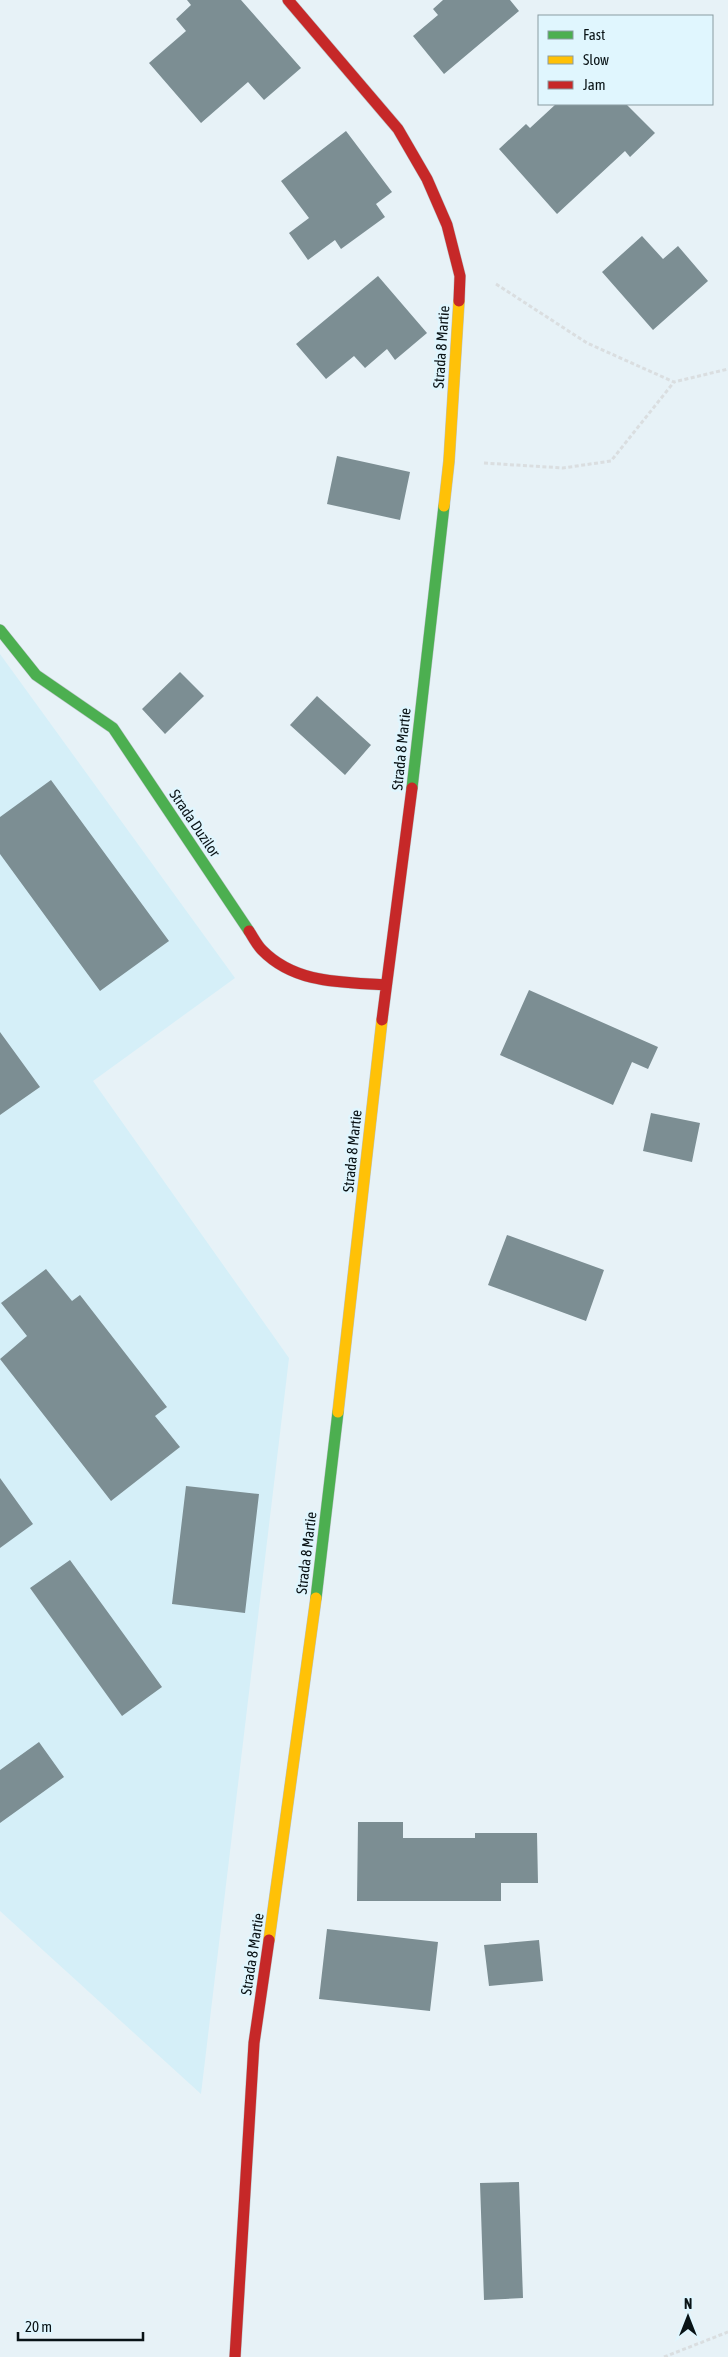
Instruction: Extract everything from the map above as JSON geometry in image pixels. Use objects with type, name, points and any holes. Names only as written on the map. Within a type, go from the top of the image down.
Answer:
[{"type":"street","name":"Strada 8 Martie","points":[[235,2357],[254,2043],[304,1692],[345,1358],[386,985],[410,802],[448,461],[460,276],[447,225],[427,178],[398,129],[288,0]]},
{"type":"street","name":"Strada Duzilor","points":[[0,630],[36,675],[113,728],[262,950],[294,973],[325,981],[386,985]]},
{"type":"path","points":[[460,276],[492,281],[587,343],[674,382],[728,369]]},
{"type":"path","points":[[448,461],[563,468],[611,461],[674,382]]},
{"type":"path","points":[[664,2357],[728,2332]]},
{"type":"shaded area","points":[[0,654],[235,978],[93,1081],[289,1358],[201,2094],[0,1911]]},
{"type":"building","points":[[187,0],[241,0],[301,68],[264,100],[248,82],[201,123],[149,63],[186,31],[176,19],[191,5]]},
{"type":"building","points":[[443,0],[510,0],[519,11],[444,74],[413,36],[438,15],[433,9]]},
{"type":"building","points":[[555,105],[627,105],[655,133],[630,157],[625,151],[557,214],[499,149],[526,124],[530,128]]},
{"type":"building","points":[[346,131],[392,192],[376,204],[385,217],[341,249],[335,240],[308,260],[289,233],[309,218],[281,181]]},
{"type":"building","points":[[642,236],[663,259],[678,246],[708,281],[653,330],[602,272]]},
{"type":"building","points":[[378,276],[427,333],[395,360],[387,349],[365,368],[354,356],[326,379],[296,344]]},
{"type":"building","points":[[337,456],[410,472],[400,520],[327,504]]},
{"type":"building","points":[[180,672],[204,696],[165,734],[142,709]]},
{"type":"building","points":[[317,696],[371,745],[345,775],[290,725]]},
{"type":"building","points":[[51,780],[169,941],[100,991],[0,854],[0,817]]},
{"type":"building","points":[[529,990],[658,1047],[648,1069],[632,1062],[613,1105],[500,1055]]},
{"type":"building","points":[[0,1032],[40,1087],[0,1115]]},
{"type":"building","points":[[651,1113],[700,1123],[692,1162],[643,1151]]},
{"type":"building","points":[[507,1235],[604,1270],[586,1321],[488,1285]]},
{"type":"building","points":[[46,1269],[72,1301],[80,1295],[167,1407],[155,1416],[180,1447],[111,1501],[0,1359],[27,1336],[1,1303]]},
{"type":"building","points":[[0,1478],[33,1524],[0,1548]]},
{"type":"building","points":[[186,1486],[259,1494],[245,1613],[172,1604]]},
{"type":"building","points":[[70,1560],[162,1687],[122,1716],[30,1588]]},
{"type":"building","points":[[39,1742],[64,1777],[0,1823],[0,1770]]},
{"type":"building","points":[[358,1822],[403,1822],[403,1838],[475,1838],[475,1833],[537,1833],[538,1883],[501,1883],[501,1901],[357,1901]]},
{"type":"building","points":[[327,1929],[438,1942],[430,2011],[319,1999]]},
{"type":"building","points":[[539,1940],[543,1981],[489,1986],[484,1945]]},
{"type":"building","points":[[519,2182],[523,2298],[484,2300],[480,2183]]},
{"type":"traffic: fast","points":[[412,788],[444,506]]},
{"type":"traffic: fast","points":[[0,630],[36,675],[113,728],[249,931]]},
{"type":"traffic: fast","points":[[316,1598],[338,1412]]},
{"type":"traffic: slow","points":[[444,506],[449,461],[459,301]]},
{"type":"traffic: slow","points":[[338,1412],[382,1020]]},
{"type":"traffic: slow","points":[[269,1940],[316,1598]]},
{"type":"traffic: jam","points":[[288,0],[398,129],[427,179],[447,225],[460,276],[459,301]]},
{"type":"traffic: jam","points":[[382,1020],[412,788]]},
{"type":"traffic: jam","points":[[249,931],[262,950],[275,961],[304,975],[336,982],[386,985]]},
{"type":"traffic: jam","points":[[235,2357],[254,2043],[269,1940]]}]
